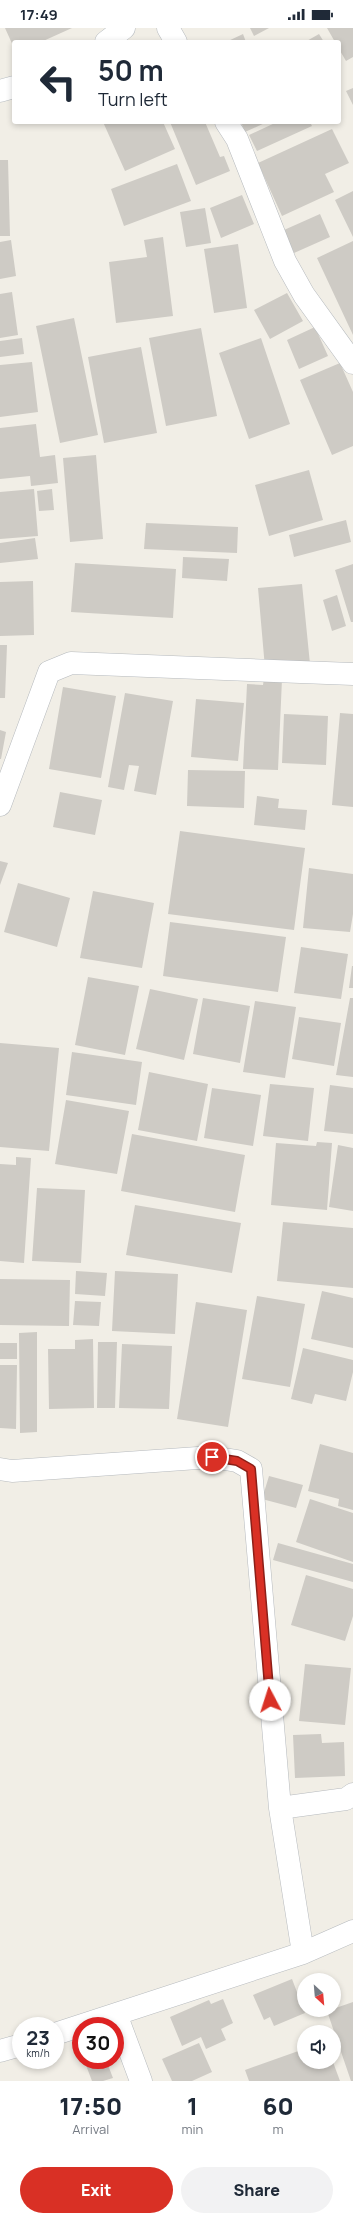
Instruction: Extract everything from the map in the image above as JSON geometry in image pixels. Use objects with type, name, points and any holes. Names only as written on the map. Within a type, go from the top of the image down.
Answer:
[{"type":"street","points":[[109,40],[124,28]]},
{"type":"street","points":[[168,28],[175,40]]},
{"type":"street","points":[[0,91],[12,88]]},
{"type":"street","points":[[227,124],[237,139],[285,261],[304,295],[353,363]]},
{"type":"street","points":[[0,805],[49,672],[71,663],[353,674]]},
{"type":"street","points":[[4,1473],[212,1457],[237,1461],[251,1469],[280,1808],[303,1953]]},
{"type":"street","points":[[280,1808],[346,1800],[353,1794]]},
{"type":"street","points":[[64,2031],[303,1953],[353,1931]]},
{"type":"street","points":[[116,2014],[141,2081]]},
{"type":"street","points":[[0,2051],[12,2048]]},
{"type":"building","points":[[5,28],[72,28],[45,40],[12,40],[12,44]]},
{"type":"building","points":[[250,28],[269,28],[254,36]]},
{"type":"building","points":[[327,28],[353,28],[353,57],[346,61],[341,52],[341,40],[334,40]]},
{"type":"building","points":[[243,34],[245,40],[230,40]]},
{"type":"building","points":[[319,34],[323,40],[308,40]]},
{"type":"building","points":[[353,88],[353,105],[346,91]]},
{"type":"building","points":[[104,124],[164,124],[175,149],[125,171]]},
{"type":"building","points":[[171,124],[206,124],[220,157],[224,156],[230,171],[196,185]]},
{"type":"building","points":[[242,124],[263,124],[245,132]]},
{"type":"building","points":[[273,124],[311,124],[312,126],[257,151],[249,135]]},
{"type":"building","points":[[332,129],[349,163],[325,174],[334,192],[282,216],[258,163]]},
{"type":"building","points":[[0,160],[8,160],[10,236],[0,236]]},
{"type":"building","points":[[177,164],[191,201],[124,226],[111,189]]},
{"type":"building","points":[[353,191],[353,237],[335,200]]},
{"type":"building","points":[[242,195],[254,224],[221,238],[210,208]]},
{"type":"building","points":[[205,208],[211,243],[186,247],[180,212]]},
{"type":"building","points":[[320,214],[330,237],[294,253],[284,230]]},
{"type":"building","points":[[163,237],[173,316],[116,323],[109,262],[147,257],[144,240]]},
{"type":"building","points":[[11,240],[16,276],[0,279],[0,242]]},
{"type":"building","points":[[353,241],[353,335],[317,258]]},
{"type":"building","points":[[238,244],[247,308],[214,313],[204,249]]},
{"type":"building","points":[[12,292],[18,335],[0,338],[0,294]]},
{"type":"building","points":[[287,293],[303,321],[270,339],[254,310]]},
{"type":"building","points":[[74,318],[98,435],[60,443],[36,326]]},
{"type":"building","points":[[315,327],[328,356],[299,369],[287,340]]},
{"type":"building","points":[[201,328],[217,416],[166,426],[149,338]]},
{"type":"building","points":[[22,338],[24,354],[0,357],[0,341]]},
{"type":"building","points":[[261,338],[290,424],[249,439],[219,353]]},
{"type":"building","points":[[141,347],[157,433],[104,443],[88,357]]},
{"type":"building","points":[[32,362],[38,412],[0,417],[0,365]]},
{"type":"building","points":[[340,363],[353,392],[353,446],[332,455],[300,380]]},
{"type":"building","points":[[36,424],[40,457],[55,455],[58,483],[31,486],[30,476],[0,479],[0,428]]},
{"type":"building","points":[[96,455],[103,539],[70,542],[63,458]]},
{"type":"building","points":[[309,470],[323,520],[269,536],[255,485]]},
{"type":"building","points":[[34,489],[38,536],[0,539],[0,492]]},
{"type":"building","points":[[52,489],[54,510],[39,511],[37,491]]},
{"type":"building","points":[[346,520],[351,542],[294,557],[289,535]]},
{"type":"building","points":[[146,523],[238,527],[237,553],[144,549]]},
{"type":"building","points":[[35,538],[38,559],[0,563],[0,543]]},
{"type":"building","points":[[183,557],[229,559],[227,581],[182,578]]},
{"type":"building","points":[[75,563],[176,569],[173,618],[71,612]]},
{"type":"building","points":[[353,564],[353,622],[351,622],[335,570]]},
{"type":"building","points":[[33,581],[34,635],[0,636],[0,582]]},
{"type":"building","points":[[302,584],[310,664],[265,668],[258,588]]},
{"type":"building","points":[[337,595],[346,626],[332,631],[323,600]]},
{"type":"building","points":[[0,645],[7,645],[5,698],[0,698]]},
{"type":"building","points":[[264,678],[282,679],[278,770],[243,769],[247,684],[263,685]]},
{"type":"building","points":[[63,687],[116,696],[101,778],[49,769]]},
{"type":"building","points":[[125,693],[173,701],[156,795],[134,791],[139,766],[129,765],[124,790],[108,787]]},
{"type":"building","points":[[196,699],[244,703],[238,761],[191,757]]},
{"type":"building","points":[[340,713],[353,714],[353,807],[332,805]]},
{"type":"building","points":[[284,714],[328,716],[326,765],[282,763]]},
{"type":"building","points":[[0,730],[6,732],[1,759],[0,759]]},
{"type":"building","points":[[188,770],[245,771],[244,808],[187,806]]},
{"type":"building","points":[[60,792],[102,800],[95,835],[53,827]]},
{"type":"building","points":[[257,796],[279,799],[278,808],[307,810],[305,830],[254,825]]},
{"type":"building","points":[[180,831],[305,848],[294,930],[168,914]]},
{"type":"building","points":[[0,861],[8,863],[0,885]]},
{"type":"building","points":[[309,868],[353,874],[353,914],[350,932],[303,928]]},
{"type":"building","points":[[18,883],[70,898],[57,947],[4,932]]},
{"type":"building","points":[[93,891],[154,903],[142,968],[80,958]]},
{"type":"building","points":[[170,922],[286,937],[278,992],[163,976]]},
{"type":"building","points":[[301,947],[348,954],[341,999],[294,993]]},
{"type":"building","points":[[352,966],[353,988],[349,988]]},
{"type":"building","points":[[88,977],[139,986],[125,1055],[75,1045]]},
{"type":"building","points":[[150,989],[198,999],[184,1060],[136,1049]]},
{"type":"building","points":[[203,998],[250,1006],[240,1063],[193,1054]]},
{"type":"building","points":[[350,998],[353,998],[353,1077],[336,1075]]},
{"type":"building","points":[[255,1001],[296,1007],[285,1078],[243,1072]]},
{"type":"building","points":[[299,1017],[341,1023],[334,1066],[292,1059]]},
{"type":"building","points":[[0,1043],[59,1048],[49,1151],[0,1147]]},
{"type":"building","points":[[72,1052],[142,1062],[136,1105],[66,1095]]},
{"type":"building","points":[[149,1072],[208,1084],[197,1141],[138,1130]]},
{"type":"building","points":[[270,1084],[314,1088],[308,1141],[263,1136]]},
{"type":"building","points":[[330,1085],[353,1088],[353,1134],[324,1131]]},
{"type":"building","points":[[212,1088],[261,1095],[253,1146],[204,1138]]},
{"type":"building","points":[[66,1100],[129,1111],[117,1174],[55,1164]]},
{"type":"building","points":[[132,1134],[245,1155],[235,1212],[121,1191]]},
{"type":"building","points":[[317,1142],[332,1143],[327,1210],[271,1205],[276,1143],[316,1146]]},
{"type":"building","points":[[338,1145],[353,1148],[353,1211],[329,1207]]},
{"type":"building","points":[[16,1157],[31,1158],[24,1263],[0,1261],[0,1164],[16,1165]]},
{"type":"building","points":[[37,1188],[85,1190],[81,1263],[32,1261]]},
{"type":"building","points":[[135,1205],[241,1223],[232,1273],[126,1255]]},
{"type":"building","points":[[283,1222],[353,1228],[353,1288],[277,1281]]},
{"type":"building","points":[[76,1271],[107,1273],[105,1296],[75,1294]]},
{"type":"building","points":[[115,1271],[178,1274],[175,1334],[112,1331]]},
{"type":"building","points":[[0,1279],[70,1280],[69,1326],[0,1325]]},
{"type":"building","points":[[322,1291],[353,1298],[353,1348],[311,1339]]},
{"type":"building","points":[[257,1296],[305,1304],[290,1387],[242,1379]]},
{"type":"building","points":[[75,1301],[101,1302],[99,1326],[73,1325]]},
{"type":"building","points":[[196,1302],[247,1310],[228,1427],[177,1419]]},
{"type":"building","points":[[37,1332],[37,1432],[20,1433],[19,1333]]},
{"type":"building","points":[[93,1339],[94,1408],[49,1409],[48,1349],[75,1349],[75,1340]]},
{"type":"building","points":[[98,1342],[117,1342],[115,1408],[97,1408]]},
{"type":"building","points":[[0,1343],[17,1343],[17,1359],[0,1359]]},
{"type":"building","points":[[122,1344],[172,1346],[169,1409],[119,1408]]},
{"type":"building","points":[[303,1348],[353,1360],[353,1372],[346,1401],[315,1394],[312,1404],[291,1399]]},
{"type":"building","points":[[0,1365],[17,1365],[16,1429],[0,1428]]},
{"type":"building","points":[[320,1444],[353,1453],[353,1510],[338,1506],[339,1499],[308,1491]]},
{"type":"building","points":[[269,1476],[303,1485],[296,1508],[262,1499]]},
{"type":"building","points":[[310,1499],[353,1513],[353,1562],[296,1542]]},
{"type":"building","points":[[278,1543],[353,1564],[353,1582],[273,1560]]},
{"type":"building","points":[[306,1575],[353,1589],[353,1616],[345,1641],[291,1625]]},
{"type":"building","points":[[305,1664],[351,1668],[345,1725],[299,1721]]},
{"type":"building","points":[[321,1734],[322,1743],[344,1742],[345,1776],[295,1778],[293,1735]]},
{"type":"building","points":[[292,1979],[297,1992],[297,2016],[274,2026],[270,2017],[264,2020],[253,1995]]},
{"type":"building","points":[[223,1999],[233,2023],[221,2029],[226,2040],[206,2049],[201,2037],[182,2046],[170,2017],[209,2000],[211,2004]]},
{"type":"building","points":[[353,2002],[353,2081],[351,2081],[341,2052],[341,2025],[332,2025],[329,2017],[341,2017],[341,2006]]},
{"type":"building","points":[[199,2043],[212,2072],[192,2081],[172,2081],[162,2059]]},
{"type":"building","points":[[297,2051],[297,2069],[336,2069],[340,2081],[249,2081],[245,2070]]},
{"type":"building","points":[[87,2069],[110,2069],[113,2078],[103,2081],[92,2081]]},
{"type":"route","points":[[212,1457],[237,1461],[251,1469],[270,1700]]}]
